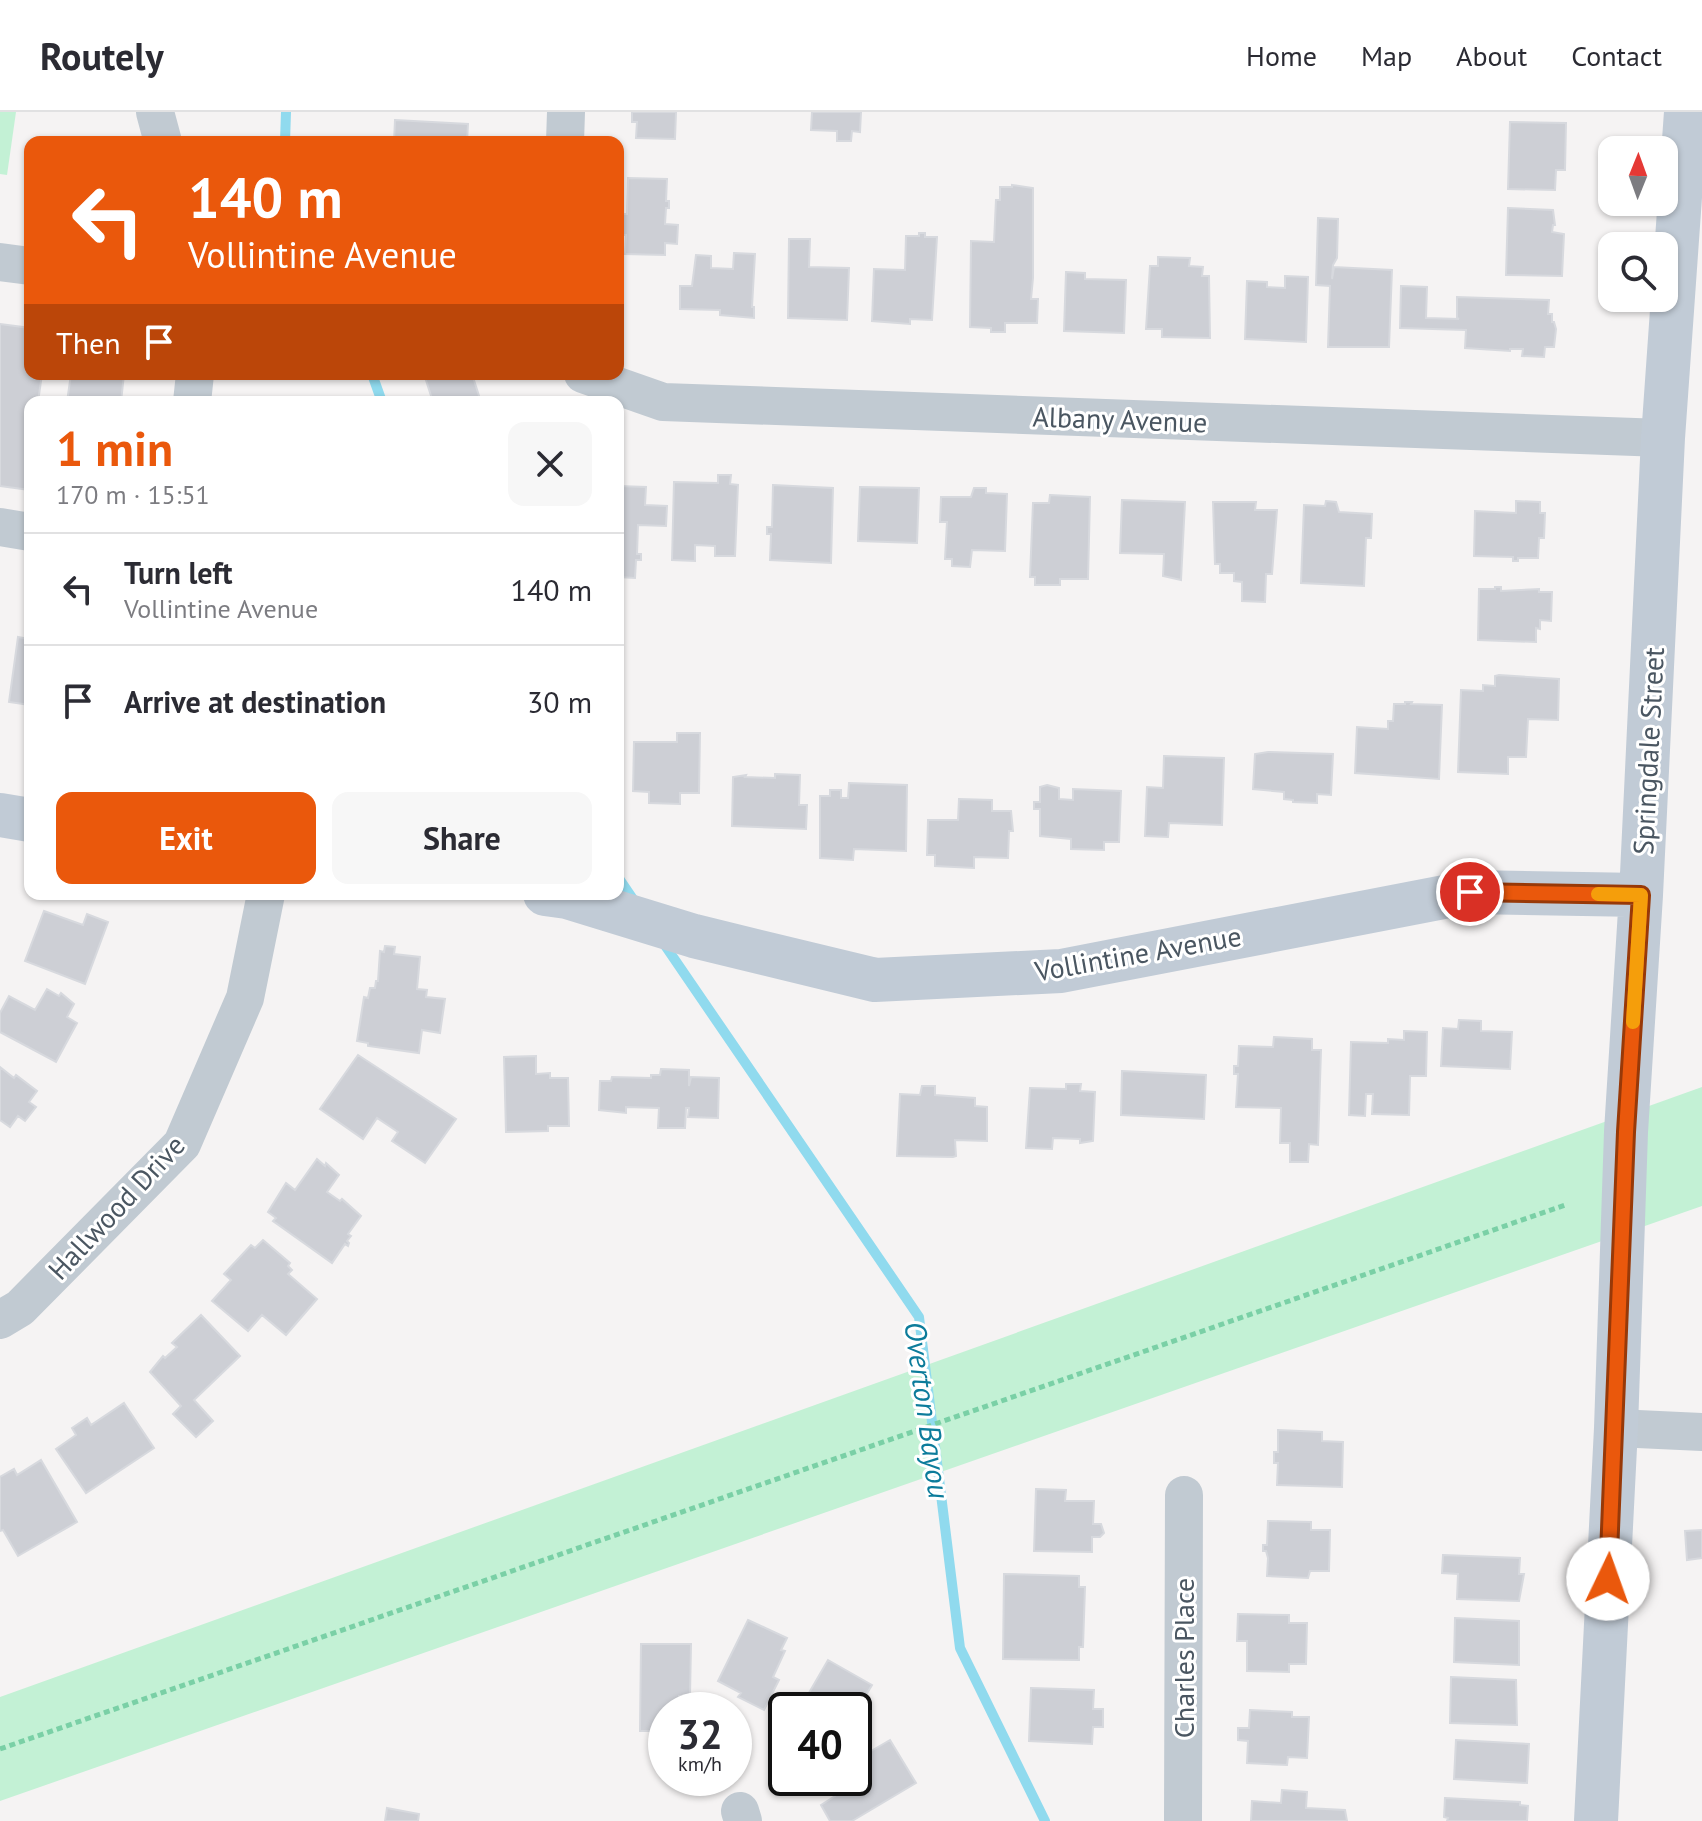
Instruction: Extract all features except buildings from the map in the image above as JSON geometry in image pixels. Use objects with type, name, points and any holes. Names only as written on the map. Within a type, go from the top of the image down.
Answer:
[{"type":"street","points":[[155,112],[161,136]]},
{"type":"street","points":[[565,136],[566,112]]},
{"type":"street","name":"Springdale Street","points":[[1596,1821],[1616,1428],[1626,1132],[1663,438],[1691,136]]},
{"type":"street","points":[[0,262],[24,265]]},
{"type":"street","name":"Albany Avenue","points":[[600,380],[663,402],[1663,438]]},
{"type":"street","points":[[0,527],[24,531]]},
{"type":"street","points":[[0,815],[24,819]]},
{"type":"street","name":"Vollintine Avenue","points":[[576,900],[694,936],[875,980],[1061,971],[1470,892],[1641,895]]},
{"type":"street","name":"Hallwood Drive","points":[[0,1320],[20,1308],[182,1144],[245,998],[265,900]]},
{"type":"street","points":[[1616,1428],[1702,1432]]},
{"type":"street","name":"Charles Place","points":[[1183,1821],[1184,1495]]},
{"type":"path","points":[[0,1749],[1568,1204]]},
{"type":"green space","points":[[0,112],[16,112],[7,175],[0,174]]},
{"type":"green space","points":[[1702,1087],[1702,1206],[0,1801],[0,1697]]},
{"type":"waterway","name":"Overton Bayou","points":[[285,136],[286,112]]},
{"type":"waterway","name":"Overton Bayou","points":[[374,380],[380,396]]},
{"type":"waterway","name":"Overton Bayou","points":[[624,886],[637,905]]},
{"type":"waterway","name":"Overton Bayou","points":[[662,941],[919,1317],[960,1648],[1045,1821]]},
{"type":"slow traffic","points":[[1598,894],[1641,895],[1633,1022]]},
{"type":"route","points":[[1470,892],[1641,895],[1626,1132],[1608,1579]]}]
